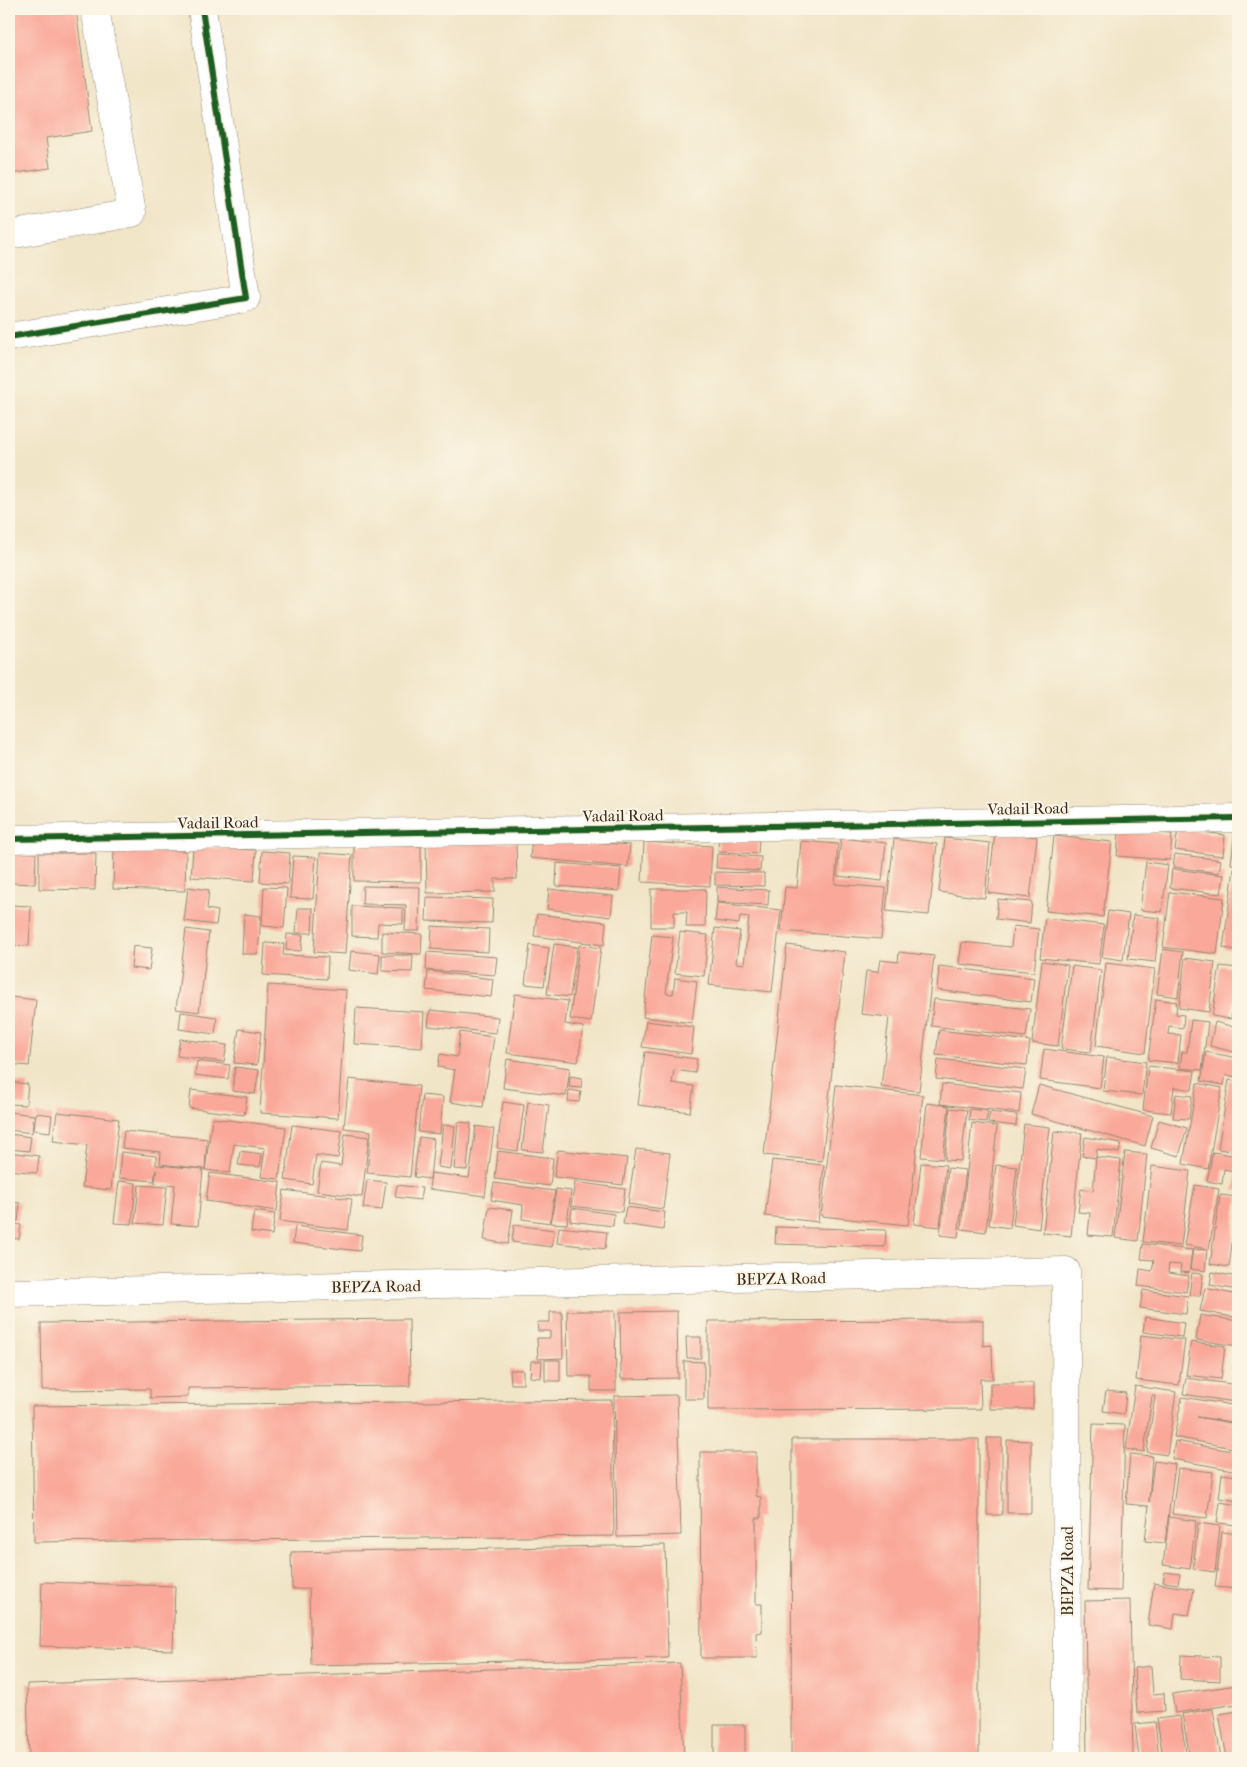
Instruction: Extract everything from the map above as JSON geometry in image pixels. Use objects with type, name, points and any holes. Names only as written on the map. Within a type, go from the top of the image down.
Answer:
[{"type":"street","points":[[9,235],[132,213],[95,9]]},
{"type":"street","points":[[9,337],[246,298],[202,9]]},
{"type":"street","name":"Vadail Road","points":[[9,839],[1238,818]]},
{"type":"street","name":"BEPZA Road","points":[[9,1293],[1066,1271],[1067,1758]]},
{"type":"building","points":[[9,9],[76,9],[92,131],[46,138],[50,168],[10,174]]},
{"type":"building","points":[[1235,828],[1238,828],[1238,865],[1231,864]]},
{"type":"building","points":[[1178,829],[1225,835],[1223,856],[1175,850]]},
{"type":"building","points":[[1119,831],[1172,834],[1170,860],[1117,856]]},
{"type":"building","points":[[995,833],[1037,837],[1030,898],[988,893]]},
{"type":"building","points":[[719,835],[759,837],[758,854],[718,852]]},
{"type":"building","points":[[1054,836],[1112,842],[1103,917],[1046,911]]},
{"type":"building","points":[[532,837],[630,845],[628,867],[530,858]]},
{"type":"building","points":[[841,838],[886,843],[882,881],[837,876]]},
{"type":"building","points":[[945,838],[990,843],[985,898],[939,892]]},
{"type":"building","points":[[894,839],[937,844],[929,915],[886,911]]},
{"type":"building","points":[[801,841],[838,844],[835,884],[886,888],[881,939],[781,931],[785,887],[797,888]]},
{"type":"building","points":[[516,842],[517,879],[495,879],[495,892],[427,893],[426,843]]},
{"type":"building","points":[[644,842],[712,846],[710,886],[642,882]]},
{"type":"building","points":[[354,845],[421,846],[421,882],[354,881]]},
{"type":"building","points":[[193,847],[256,850],[254,881],[191,877]]},
{"type":"building","points":[[114,849],[186,851],[185,891],[113,889]]},
{"type":"building","points":[[262,851],[290,853],[288,884],[260,882]]},
{"type":"building","points":[[9,852],[36,853],[35,884],[9,883]]},
{"type":"building","points":[[39,853],[96,853],[95,890],[39,889]]},
{"type":"building","points":[[320,853],[352,855],[345,954],[314,952]]},
{"type":"building","points":[[717,854],[761,857],[760,871],[716,868]]},
{"type":"building","points":[[1175,854],[1221,860],[1219,873],[1173,867]]},
{"type":"building","points":[[293,856],[316,857],[313,899],[290,898]]},
{"type":"building","points":[[1146,862],[1168,865],[1162,912],[1140,910]]},
{"type":"building","points":[[557,863],[621,868],[619,891],[556,886]]},
{"type":"building","points":[[1172,869],[1224,875],[1221,894],[1170,888]]},
{"type":"building","points":[[1234,869],[1238,869],[1238,950],[1223,948]]},
{"type":"building","points":[[715,872],[764,873],[764,886],[715,885]]},
{"type":"building","points":[[363,886],[420,887],[419,931],[405,931],[406,905],[362,904]]},
{"type":"building","points":[[188,887],[209,890],[207,909],[218,911],[216,925],[184,921]]},
{"type":"building","points":[[264,887],[287,888],[284,928],[262,926]]},
{"type":"building","points":[[717,887],[769,890],[768,905],[717,902]]},
{"type":"building","points":[[549,889],[613,896],[611,917],[547,909]]},
{"type":"building","points":[[651,889],[706,889],[705,927],[686,927],[687,912],[674,912],[674,927],[651,927]]},
{"type":"building","points":[[1170,892],[1224,898],[1217,954],[1163,947]]},
{"type":"building","points":[[427,897],[493,899],[492,923],[426,921]]},
{"type":"building","points":[[998,899],[1032,902],[1030,923],[996,919]]},
{"type":"building","points":[[717,903],[781,910],[772,992],[709,985],[715,928],[740,931],[736,963],[744,964],[749,917],[740,916],[739,924],[715,921]]},
{"type":"building","points":[[9,905],[31,906],[29,946],[9,945]]},
{"type":"building","points":[[352,906],[403,908],[403,924],[378,923],[377,937],[352,936]]},
{"type":"building","points":[[298,908],[313,908],[312,933],[296,933]]},
{"type":"building","points":[[1108,911],[1129,914],[1123,960],[1102,957]]},
{"type":"building","points":[[244,914],[261,916],[258,954],[242,954]]},
{"type":"building","points":[[537,914],[606,922],[604,945],[534,936]]},
{"type":"building","points":[[1133,915],[1160,918],[1155,962],[1128,959]]},
{"type":"building","points":[[1045,918],[1104,925],[1099,964],[1040,958]]},
{"type":"building","points":[[432,926],[489,929],[488,952],[431,949]]},
{"type":"building","points":[[1013,926],[1039,929],[1034,972],[959,964],[962,942],[1011,947]]},
{"type":"building","points":[[186,929],[209,932],[199,1012],[176,1009]]},
{"type":"building","points":[[382,932],[422,934],[421,954],[382,952]]},
{"type":"building","points":[[680,932],[708,935],[704,976],[675,973]]},
{"type":"building","points":[[287,934],[303,935],[301,951],[286,950]]},
{"type":"building","points":[[652,935],[673,937],[666,993],[673,994],[675,978],[697,981],[692,1023],[643,1017]]},
{"type":"building","points":[[265,943],[284,944],[283,955],[328,957],[327,979],[263,975]]},
{"type":"building","points":[[554,944],[577,947],[570,997],[547,994]]},
{"type":"building","points":[[530,945],[549,948],[544,986],[525,984]]},
{"type":"building","points":[[579,945],[601,948],[591,1022],[570,1019]]},
{"type":"building","points":[[787,945],[845,952],[822,1161],[764,1155]]},
{"type":"building","points":[[133,946],[152,948],[149,970],[131,968]]},
{"type":"building","points":[[1163,949],[1183,952],[1178,997],[1157,994]]},
{"type":"building","points":[[351,951],[380,954],[378,974],[349,970]]},
{"type":"building","points":[[427,952],[497,957],[495,975],[426,970]]},
{"type":"building","points":[[899,952],[934,956],[919,1091],[881,1087],[889,1017],[861,1014],[866,971],[878,972],[880,960],[898,962]]},
{"type":"building","points":[[382,955],[413,955],[412,972],[382,971]]},
{"type":"building","points":[[1185,958],[1215,962],[1209,1012],[1179,1008]]},
{"type":"building","points":[[1042,961],[1068,965],[1058,1046],[1032,1043]]},
{"type":"building","points":[[1106,963],[1155,969],[1145,1053],[1096,1046]]},
{"type":"building","points":[[939,966],[1034,978],[1031,1002],[937,990]]},
{"type":"building","points":[[1072,966],[1101,970],[1091,1052],[1061,1049]]},
{"type":"building","points":[[1220,966],[1238,968],[1231,1019],[1212,1016]]},
{"type":"building","points":[[428,971],[493,979],[491,997],[426,990]]},
{"type":"building","points":[[268,985],[346,990],[338,1118],[260,1113]]},
{"type":"building","points":[[515,994],[568,1001],[565,1024],[583,1027],[578,1062],[507,1053]]},
{"type":"building","points":[[11,997],[36,1000],[29,1066],[9,1064]]},
{"type":"building","points":[[934,999],[1030,1009],[1026,1037],[931,1026]]},
{"type":"building","points":[[1156,999],[1177,1002],[1176,1014],[1184,1015],[1183,1028],[1169,1026],[1168,1034],[1181,1035],[1178,1063],[1148,1060]]},
{"type":"building","points":[[356,1008],[424,1012],[422,1048],[354,1044]]},
{"type":"building","points":[[430,1010],[498,1017],[496,1033],[428,1026]]},
{"type":"building","points":[[181,1012],[217,1017],[215,1034],[179,1029]]},
{"type":"building","points":[[1191,1020],[1208,1022],[1202,1070],[1180,1068],[1182,1052],[1187,1052]]},
{"type":"building","points":[[646,1021],[694,1027],[691,1054],[642,1047]]},
{"type":"building","points":[[1215,1022],[1238,1028],[1238,1053],[1210,1046]]},
{"type":"building","points":[[239,1029],[261,1032],[257,1065],[234,1063]]},
{"type":"building","points":[[939,1030],[1030,1041],[1027,1065],[936,1055]]},
{"type":"building","points":[[460,1032],[494,1037],[483,1107],[450,1102],[455,1070],[438,1067],[440,1054],[457,1057]]},
{"type":"building","points":[[180,1039],[227,1045],[224,1062],[177,1056]]},
{"type":"building","points":[[1044,1049],[1104,1057],[1100,1088],[1040,1080]]},
{"type":"building","points":[[645,1052],[697,1059],[695,1073],[674,1070],[672,1083],[694,1086],[690,1112],[638,1105]]},
{"type":"building","points":[[1206,1052],[1238,1058],[1238,1077],[1226,1075],[1224,1085],[1201,1081]]},
{"type":"building","points":[[1107,1057],[1146,1062],[1142,1095],[1103,1091]]},
{"type":"building","points":[[507,1059],[570,1068],[566,1096],[503,1088]]},
{"type":"building","points":[[938,1059],[1026,1069],[1023,1089],[936,1079]]},
{"type":"building","points":[[197,1061],[230,1065],[228,1079],[195,1075]]},
{"type":"building","points":[[1148,1066],[1195,1071],[1192,1090],[1174,1087],[1171,1113],[1143,1110]]},
{"type":"building","points":[[235,1067],[259,1070],[255,1094],[232,1091]]},
{"type":"building","points":[[570,1076],[582,1078],[581,1088],[569,1087]]},
{"type":"building","points":[[349,1079],[419,1086],[410,1177],[367,1173],[371,1131],[344,1128]]},
{"type":"building","points":[[1229,1080],[1238,1082],[1238,1152],[1218,1149]]},
{"type":"building","points":[[9,1082],[28,1084],[26,1105],[9,1104]]},
{"type":"building","points":[[1197,1083],[1222,1088],[1208,1169],[1183,1164]]},
{"type":"building","points":[[942,1084],[1021,1093],[1019,1113],[940,1104]]},
{"type":"building","points":[[836,1085],[923,1095],[908,1225],[821,1216]]},
{"type":"building","points":[[1039,1085],[1153,1116],[1145,1146],[1031,1114]]},
{"type":"building","points":[[191,1090],[247,1097],[244,1115],[189,1108]]},
{"type":"building","points":[[569,1090],[581,1092],[579,1102],[568,1101]]},
{"type":"building","points":[[1176,1094],[1192,1096],[1189,1119],[1173,1118]]},
{"type":"building","points":[[422,1095],[443,1097],[440,1134],[418,1132]]},
{"type":"building","points":[[503,1102],[524,1105],[518,1151],[497,1148]]},
{"type":"building","points":[[528,1102],[549,1105],[543,1152],[522,1150]]},
{"type":"building","points":[[927,1103],[949,1106],[943,1159],[921,1157]]},
{"type":"building","points":[[950,1108],[967,1110],[961,1161],[945,1160]]},
{"type":"building","points":[[970,1109],[988,1111],[986,1122],[969,1120]]},
{"type":"building","points":[[9,1112],[34,1115],[32,1133],[9,1130]]},
{"type":"building","points":[[57,1112],[119,1119],[111,1190],[82,1187],[87,1145],[53,1141]]},
{"type":"building","points":[[990,1112],[1017,1115],[1016,1126],[988,1123]]},
{"type":"building","points":[[36,1113],[52,1115],[50,1132],[34,1130]]},
{"type":"building","points":[[212,1118],[286,1127],[279,1179],[261,1177],[265,1148],[234,1144],[230,1173],[205,1170]]},
{"type":"building","points":[[1159,1120],[1187,1128],[1179,1156],[1151,1148]]},
{"type":"building","points":[[458,1122],[471,1123],[467,1170],[454,1169]]},
{"type":"building","points":[[972,1123],[997,1126],[986,1232],[961,1229]]},
{"type":"building","points":[[1024,1124],[1050,1127],[1039,1229],[1013,1225]]},
{"type":"building","points":[[292,1125],[342,1131],[338,1158],[316,1155],[312,1184],[285,1180]]},
{"type":"building","points":[[443,1125],[455,1126],[451,1169],[438,1167]]},
{"type":"building","points":[[476,1126],[494,1129],[485,1196],[429,1189],[431,1173],[469,1178]]},
{"type":"building","points":[[124,1131],[207,1139],[205,1169],[160,1164],[161,1152],[122,1148]]},
{"type":"building","points":[[1054,1131],[1082,1133],[1071,1236],[1043,1233]]},
{"type":"building","points":[[9,1134],[31,1137],[29,1151],[9,1149]]},
{"type":"building","points":[[345,1134],[369,1137],[362,1197],[317,1191],[321,1163],[341,1166]]},
{"type":"building","points":[[419,1137],[434,1139],[430,1179],[414,1177]]},
{"type":"building","points":[[1085,1137],[1121,1143],[1119,1153],[1097,1149],[1096,1158],[1082,1156]]},
{"type":"building","points":[[636,1149],[670,1153],[663,1209],[628,1204]]},
{"type":"building","points":[[558,1150],[627,1158],[623,1185],[554,1177]]},
{"type":"building","points":[[240,1151],[262,1154],[260,1167],[238,1165]]},
{"type":"building","points":[[498,1151],[553,1158],[550,1186],[495,1179]]},
{"type":"building","points":[[9,1152],[39,1156],[37,1173],[9,1170]]},
{"type":"building","points":[[121,1152],[156,1156],[156,1165],[203,1169],[198,1226],[171,1224],[175,1185],[155,1183],[156,1170],[154,1181],[119,1178]]},
{"type":"building","points":[[1125,1152],[1147,1154],[1138,1241],[1115,1238]]},
{"type":"building","points":[[1213,1152],[1238,1156],[1238,1172],[1224,1169],[1222,1184],[1207,1181]]},
{"type":"building","points":[[1096,1157],[1121,1160],[1113,1237],[1088,1235],[1090,1213],[1078,1212],[1081,1189],[1093,1191]]},
{"type":"building","points":[[772,1160],[824,1165],[818,1222],[765,1216]]},
{"type":"building","points":[[921,1163],[946,1165],[940,1227],[914,1224]]},
{"type":"building","points":[[996,1165],[1017,1167],[1010,1228],[989,1225]]},
{"type":"building","points":[[1152,1166],[1190,1171],[1181,1246],[1143,1242]]},
{"type":"building","points":[[948,1168],[966,1170],[958,1237],[940,1235]]},
{"type":"building","points":[[1238,1172],[1238,1191],[1234,1190]]},
{"type":"building","points":[[210,1173],[280,1182],[277,1211],[206,1201]]},
{"type":"building","points":[[367,1180],[386,1182],[382,1210],[363,1208]]},
{"type":"building","points":[[119,1181],[136,1183],[132,1224],[114,1223]]},
{"type":"building","points":[[575,1182],[625,1189],[622,1212],[571,1206]]},
{"type":"building","points":[[494,1183],[555,1191],[550,1223],[522,1219],[523,1205],[491,1200]]},
{"type":"building","points":[[139,1185],[167,1187],[163,1225],[135,1223]]},
{"type":"building","points":[[397,1185],[422,1188],[420,1200],[395,1197]]},
{"type":"building","points":[[1195,1185],[1219,1189],[1209,1249],[1184,1245]]},
{"type":"building","points":[[556,1189],[571,1191],[567,1224],[551,1223]]},
{"type":"building","points":[[284,1190],[352,1199],[348,1230],[280,1221]]},
{"type":"building","points":[[1220,1195],[1238,1197],[1229,1267],[1210,1264]]},
{"type":"building","points":[[9,1202],[20,1203],[18,1221],[9,1220]]},
{"type":"building","points":[[489,1207],[513,1210],[508,1244],[484,1240]]},
{"type":"building","points":[[626,1207],[665,1212],[663,1230],[623,1224]]},
{"type":"building","points":[[572,1208],[614,1214],[613,1226],[570,1221]]},
{"type":"building","points":[[254,1211],[275,1214],[272,1235],[251,1232]]},
{"type":"building","points":[[9,1223],[21,1225],[19,1239],[9,1238]]},
{"type":"building","points":[[514,1225],[554,1230],[552,1247],[512,1242]]},
{"type":"building","points":[[295,1226],[362,1235],[360,1251],[293,1243]]},
{"type":"building","points":[[559,1227],[607,1232],[605,1249],[557,1243]]},
{"type":"building","points":[[776,1227],[886,1230],[885,1247],[775,1244]]},
{"type":"building","points":[[1143,1244],[1192,1250],[1189,1273],[1180,1272],[1181,1265],[1169,1264],[1168,1273],[1189,1276],[1186,1292],[1138,1286],[1140,1269],[1152,1271],[1154,1260],[1141,1259]]},
{"type":"building","points":[[1238,1245],[1238,1272],[1233,1271]]},
{"type":"building","points":[[1193,1249],[1207,1250],[1205,1271],[1190,1269]]},
{"type":"building","points":[[1212,1272],[1238,1277],[1238,1290],[1210,1285]]},
{"type":"building","points":[[1192,1273],[1203,1274],[1200,1296],[1189,1295]]},
{"type":"building","points":[[1205,1288],[1238,1295],[1238,1318],[1200,1311]]},
{"type":"building","points":[[1143,1290],[1188,1296],[1186,1314],[1140,1308]]},
{"type":"building","points":[[567,1311],[615,1311],[616,1391],[591,1391],[591,1376],[568,1376]]},
{"type":"building","points":[[677,1311],[678,1378],[621,1379],[620,1312]]},
{"type":"building","points":[[550,1312],[562,1312],[563,1358],[538,1359],[537,1338],[550,1338],[550,1331],[538,1331],[537,1322],[550,1322]]},
{"type":"building","points":[[1200,1315],[1238,1321],[1238,1346],[1196,1340]]},
{"type":"building","points":[[1145,1317],[1184,1323],[1182,1337],[1143,1332]]},
{"type":"building","points":[[409,1319],[410,1386],[188,1388],[188,1397],[150,1398],[150,1389],[42,1390],[41,1323]]},
{"type":"building","points":[[983,1320],[983,1346],[992,1345],[993,1379],[980,1379],[981,1409],[708,1410],[708,1321]]},
{"type":"building","points":[[1141,1335],[1185,1340],[1179,1385],[1136,1380]]},
{"type":"building","points":[[686,1337],[701,1337],[701,1358],[687,1358]]},
{"type":"building","points":[[1191,1342],[1225,1346],[1221,1379],[1186,1375]]},
{"type":"building","points":[[545,1360],[560,1360],[560,1381],[545,1381]]},
{"type":"building","points":[[531,1361],[542,1361],[541,1378],[530,1377]]},
{"type":"building","points":[[684,1361],[704,1362],[704,1399],[684,1399]]},
{"type":"building","points":[[510,1370],[523,1370],[523,1384],[511,1384]]},
{"type":"building","points":[[1186,1378],[1238,1385],[1235,1402],[1183,1394]]},
{"type":"building","points":[[990,1383],[1033,1383],[1033,1409],[990,1409]]},
{"type":"building","points":[[1135,1386],[1176,1392],[1167,1455],[1147,1452],[1155,1396],[1152,1396],[1144,1452],[1126,1449]]},
{"type":"building","points":[[1106,1391],[1126,1393],[1124,1414],[1103,1411]]},
{"type":"building","points":[[677,1395],[681,1535],[617,1537],[614,1396]]},
{"type":"building","points":[[1182,1397],[1238,1406],[1238,1423],[1197,1417],[1238,1424],[1238,1449],[1174,1437]]},
{"type":"building","points":[[612,1400],[614,1536],[34,1542],[32,1406]]},
{"type":"building","points":[[1093,1424],[1125,1425],[1121,1591],[1088,1590]]},
{"type":"building","points":[[987,1438],[1002,1438],[1002,1515],[987,1515]]},
{"type":"building","points":[[792,1439],[979,1439],[979,1758],[791,1758]]},
{"type":"building","points":[[1007,1440],[1031,1441],[1031,1513],[1007,1513]]},
{"type":"building","points":[[1175,1441],[1238,1452],[1238,1471],[1172,1459]]},
{"type":"building","points":[[700,1452],[756,1452],[756,1496],[761,1497],[761,1518],[756,1518],[756,1604],[762,1604],[762,1632],[756,1633],[757,1658],[701,1658]]},
{"type":"building","points":[[1130,1454],[1152,1456],[1149,1502],[1154,1461],[1175,1464],[1165,1543],[1145,1541],[1149,1506],[1126,1504]]},
{"type":"building","points":[[1178,1468],[1213,1472],[1207,1518],[1172,1514]]},
{"type":"building","points":[[1222,1474],[1238,1476],[1238,1501],[1219,1498]]},
{"type":"building","points":[[1220,1502],[1238,1505],[1238,1525],[1217,1523]]},
{"type":"building","points":[[1169,1517],[1196,1521],[1190,1569],[1163,1565]]},
{"type":"building","points":[[1198,1523],[1220,1526],[1215,1572],[1193,1569]]},
{"type":"building","points":[[1222,1532],[1238,1534],[1236,1568],[1238,1568],[1238,1589],[1215,1587]]},
{"type":"building","points":[[665,1545],[668,1658],[311,1665],[309,1589],[292,1589],[291,1552]]},
{"type":"building","points":[[1165,1572],[1180,1574],[1178,1584],[1163,1582]]},
{"type":"building","points":[[42,1582],[175,1586],[173,1650],[40,1646]]},
{"type":"building","points":[[1154,1583],[1194,1589],[1189,1615],[1175,1613],[1173,1629],[1148,1625]]},
{"type":"building","points":[[1130,1600],[1133,1758],[1087,1758],[1085,1601]]},
{"type":"building","points":[[1181,1655],[1220,1657],[1220,1681],[1180,1679]]},
{"type":"building","points":[[680,1663],[684,1758],[29,1758],[27,1684]]},
{"type":"building","points":[[1151,1666],[1153,1694],[1164,1693],[1165,1711],[1137,1713],[1134,1668]]},
{"type":"building","points":[[1238,1685],[1238,1704],[1175,1713],[1172,1694]]},
{"type":"building","points":[[1213,1709],[1221,1758],[1190,1758],[1182,1714]]},
{"type":"building","points":[[1238,1711],[1238,1758],[1227,1758],[1219,1714]]},
{"type":"building","points":[[1180,1716],[1187,1758],[1163,1758],[1157,1719]]},
{"type":"building","points":[[1155,1722],[1159,1758],[1139,1758],[1135,1724]]},
{"type":"building","points":[[714,1725],[745,1725],[745,1758],[714,1758]]},
{"type":"cycle path","points":[[9,337],[246,298],[202,9]]},
{"type":"cycle path","points":[[9,839],[1238,818]]}]
